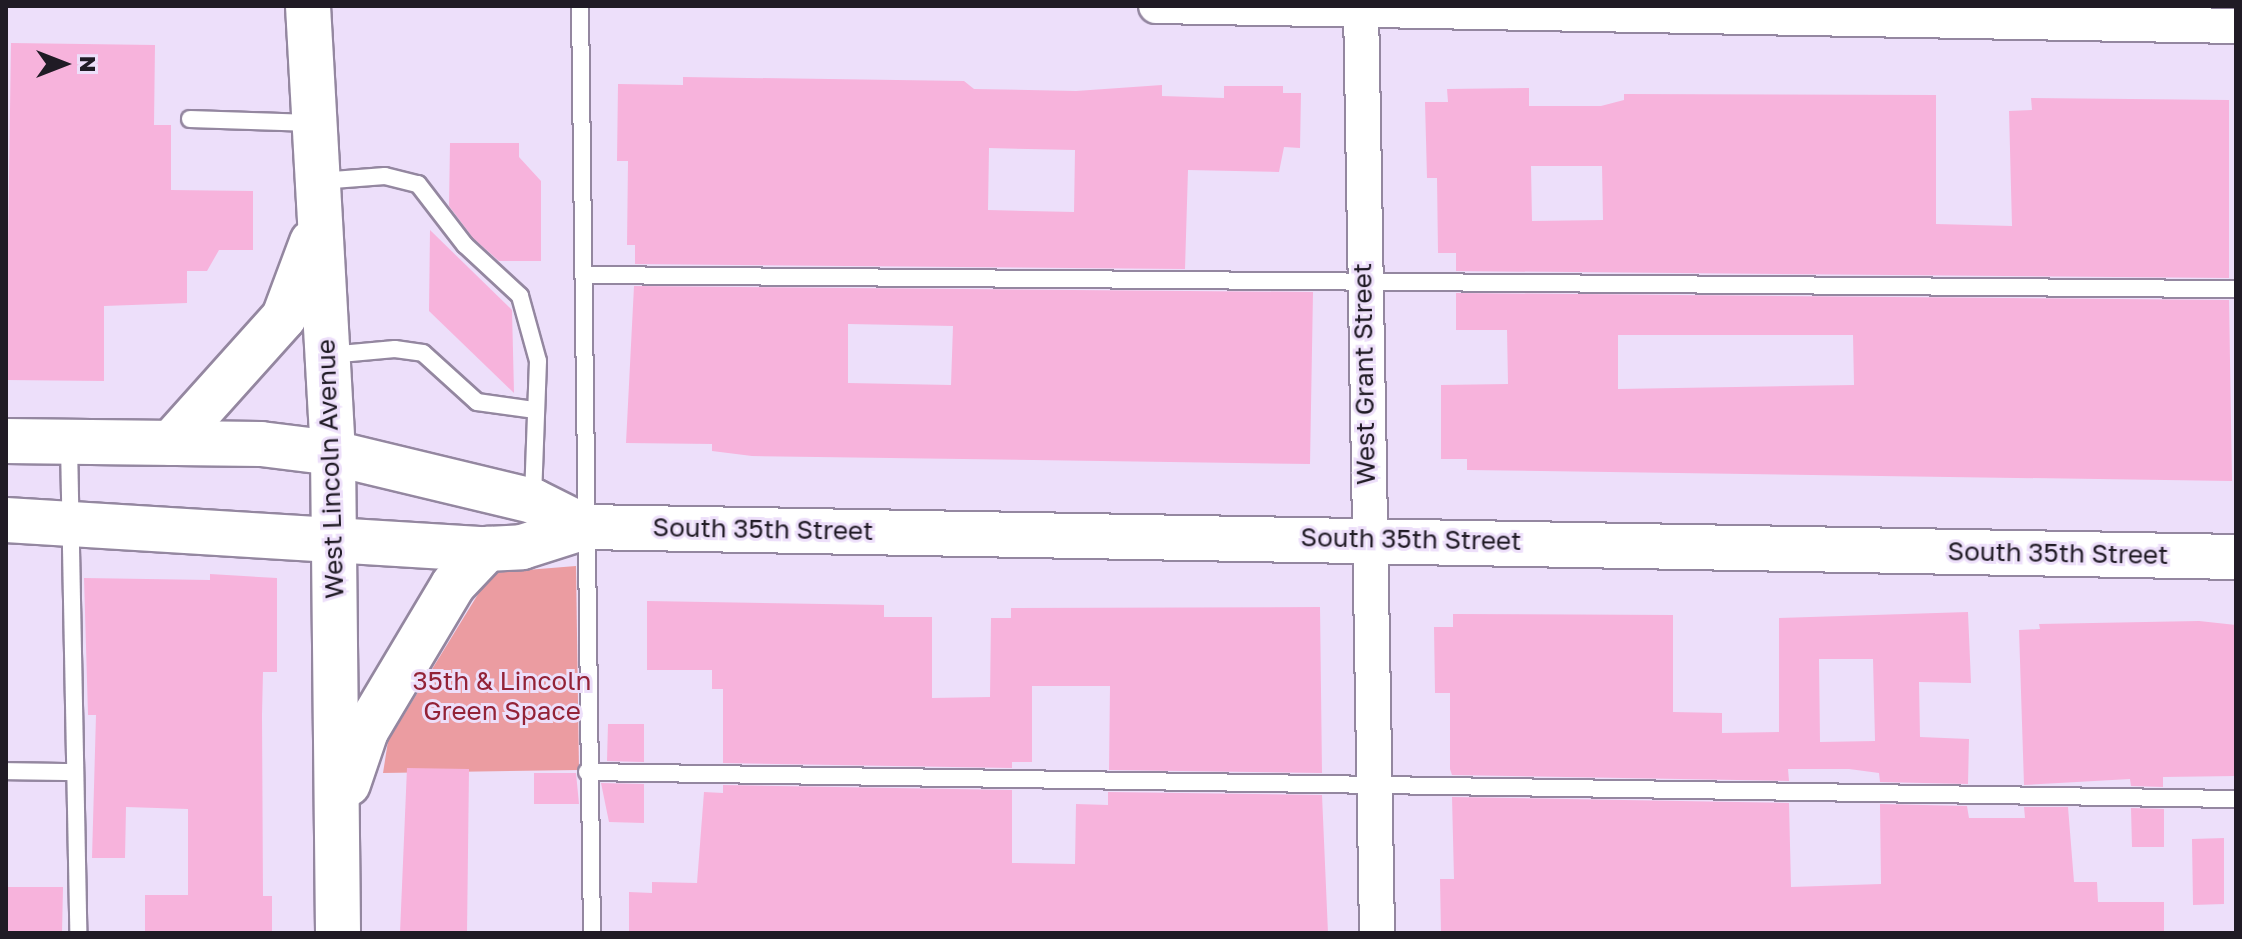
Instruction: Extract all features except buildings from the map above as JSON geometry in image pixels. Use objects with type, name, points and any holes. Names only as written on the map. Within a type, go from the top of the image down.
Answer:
[{"type":"main road","name":"West Lincoln Avenue","points":[[308,6],[333,453],[338,933]]},
{"type":"main road","points":[[171,443],[284,317],[319,199]]},
{"type":"main road","name":"South 35th Street","points":[[6,441],[171,443],[333,453],[533,501],[585,527]]},
{"type":"main road","name":"South 35th Street","points":[[6,520],[332,536],[487,549],[522,547],[585,527],[1366,538],[2236,557]]},
{"type":"main road","points":[[338,813],[366,731],[453,585],[487,549]]},
{"type":"street","points":[[1156,6],[1361,7],[2236,26]]},
{"type":"street","name":"West Grant Street","points":[[1361,7],[1366,538],[1377,933]]},
{"type":"lane","points":[[580,6],[585,275],[587,772],[592,933]]},
{"type":"lane","points":[[190,119],[314,123]]},
{"type":"lane","points":[[319,199],[385,176],[418,184],[465,245],[520,296],[538,361],[533,501]]},
{"type":"lane","points":[[585,275],[1362,284],[2236,289]]},
{"type":"lane","points":[[328,355],[395,349],[423,353],[477,402],[535,410]]},
{"type":"lane","points":[[69,443],[68,521],[78,933]]},
{"type":"lane","points":[[6,771],[73,772]]},
{"type":"lane","points":[[587,772],[2236,799]]},
{"type":"green space","name":"35th & Lincoln Green Space","points":[[576,566],[579,770],[383,773],[388,741],[491,573]]}]
